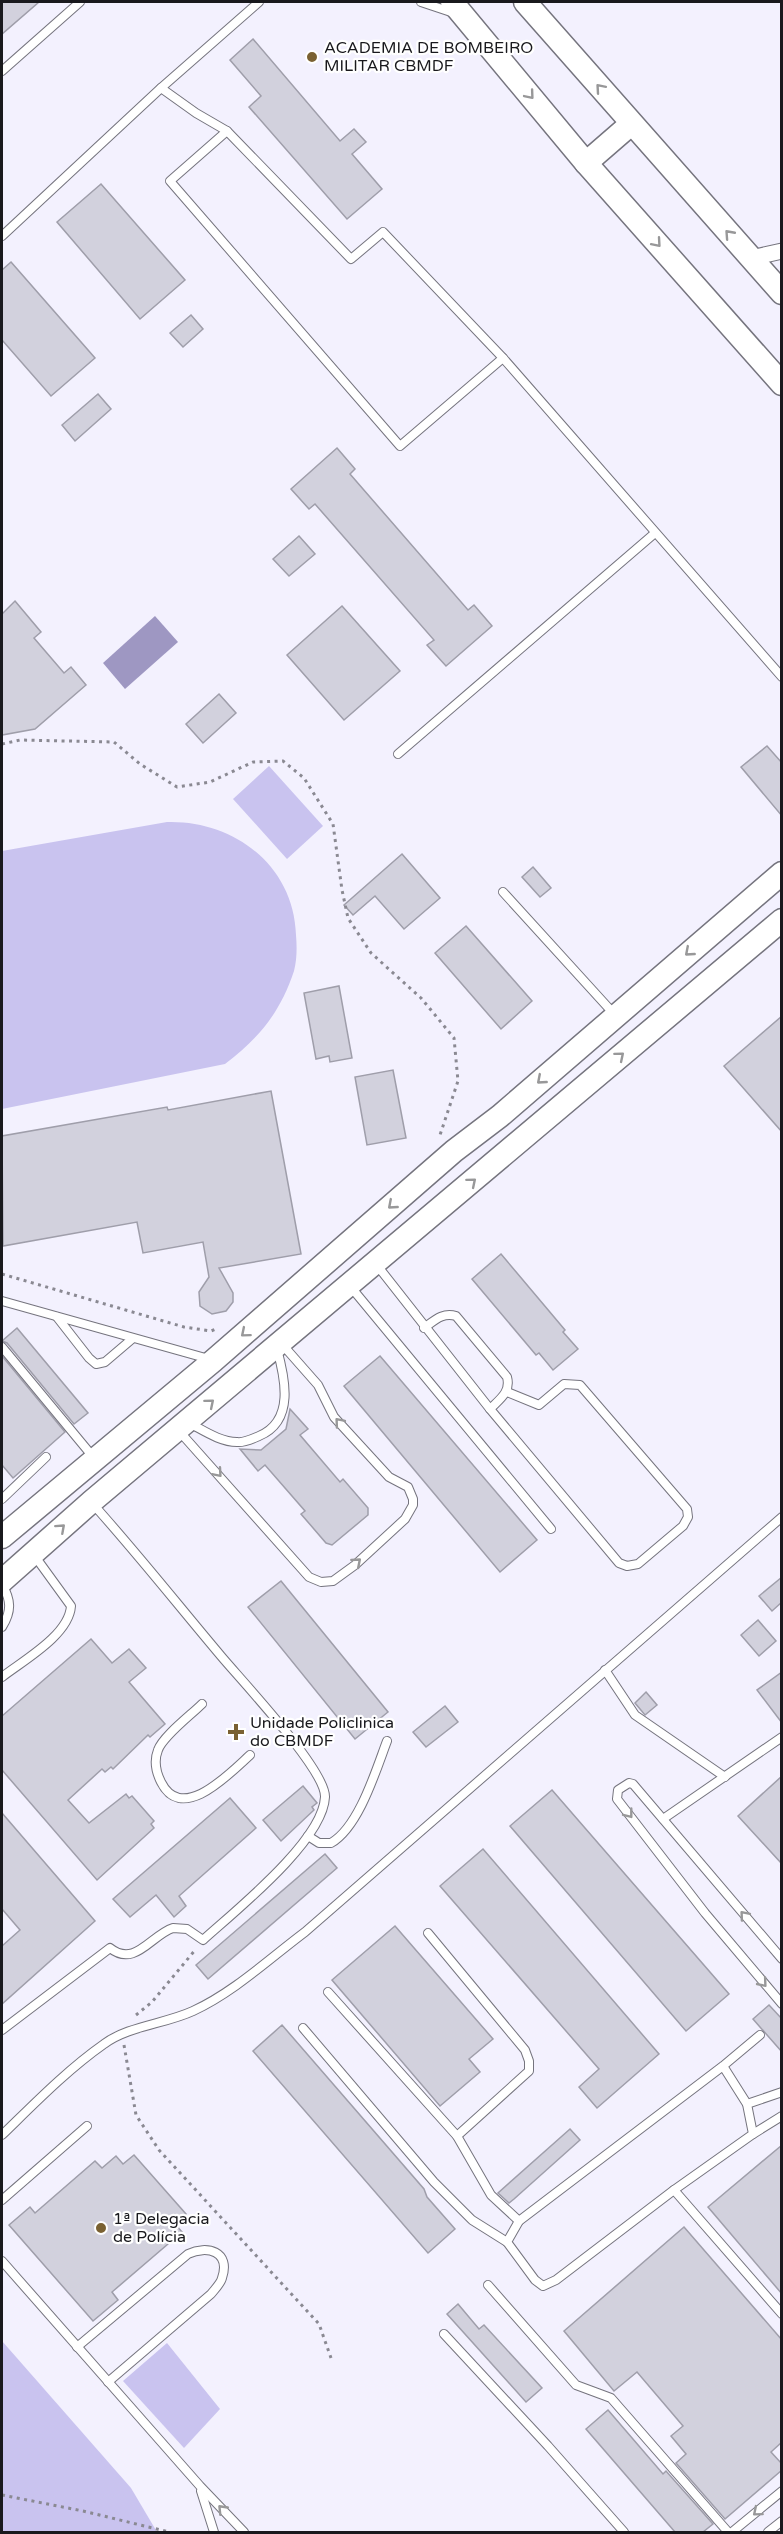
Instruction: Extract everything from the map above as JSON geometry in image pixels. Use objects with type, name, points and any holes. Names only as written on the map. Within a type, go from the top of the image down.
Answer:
[{"type":"street","points":[[525,2],[782,293]]},
{"type":"street","points":[[459,10],[586,163],[782,384]]},
{"type":"street","points":[[586,163],[631,124]]},
{"type":"street","points":[[751,258],[782,251]]},
{"type":"street","points":[[2,1537],[280,1304],[454,1151],[500,1116],[782,873]]},
{"type":"street","points":[[2,1582],[91,1502],[782,920]]},
{"type":"street","points":[[719,926],[741,954]]},
{"type":"street","points":[[500,1116],[523,1139]]},
{"type":"street","points":[[280,1304],[301,1326]]},
{"type":"street","points":[[21,1520],[37,1550]]},
{"type":"lane","points":[[2,236],[161,88],[259,2]]},
{"type":"lane","points":[[421,2],[459,10]]},
{"type":"lane","points":[[2,71],[76,3]]},
{"type":"lane","points":[[161,88],[196,113],[227,131],[351,259],[383,232],[503,358],[782,678]]},
{"type":"lane","points":[[227,131],[170,181],[400,446],[503,358]]},
{"type":"lane","points":[[398,754],[655,533]]},
{"type":"lane","points":[[503,892],[615,1015]]},
{"type":"lane","points":[[376,1263],[424,1328],[619,1563],[627,1566],[638,1564],[683,1526],[688,1517],[687,1509],[580,1385],[564,1384],[539,1405],[507,1392]]},
{"type":"lane","points":[[350,1285],[550,1529]]},
{"type":"lane","points":[[2,1301],[213,1360]]},
{"type":"lane","points":[[424,1328],[439,1317],[449,1314],[456,1316],[507,1377],[509,1384],[507,1392],[490,1409]]},
{"type":"lane","points":[[56,1316],[96,1364],[105,1362],[132,1339]]},
{"type":"lane","points":[[183,1426],[309,1577],[321,1582],[333,1581],[355,1565],[405,1519],[413,1505],[412,1494],[408,1487],[389,1477],[334,1417],[318,1385],[279,1345]]},
{"type":"lane","points":[[183,1426],[236,1443],[263,1434],[280,1419],[285,1393],[279,1345]]},
{"type":"lane","points":[[2,1347],[94,1458]]},
{"type":"lane","points":[[2,1499],[46,1457]]},
{"type":"lane","points":[[2,2031],[110,1948],[122,1954],[138,1952],[173,1928],[187,1929],[203,1940],[281,1869],[308,1836],[322,1810],[325,1797],[322,1785],[294,1742],[137,1552],[91,1502]]},
{"type":"lane","points":[[2,2135],[63,2077],[104,2043],[128,2031],[174,2018],[226,1992],[305,1932],[782,1517]]},
{"type":"lane","points":[[2,1677],[62,1630],[70,1616],[71,1606],[37,1550]]},
{"type":"lane","points":[[2,1582],[9,1597],[10,1609],[2,1627]]},
{"type":"lane","points":[[605,1670],[634,1715],[724,1776]]},
{"type":"lane","points":[[202,1704],[158,1748],[157,1769],[164,1788],[177,1798],[183,1799],[203,1793],[250,1755]]},
{"type":"lane","points":[[663,1819],[782,1737]]},
{"type":"lane","points":[[308,1836],[319,1843],[331,1843],[351,1824],[373,1778],[387,1741]]},
{"type":"lane","points":[[782,1959],[633,1784],[629,1783],[618,1790],[617,1799],[705,1913],[782,2004]]},
{"type":"lane","points":[[428,1934],[525,2050],[529,2061],[529,2071],[457,2136]]},
{"type":"lane","points":[[328,1992],[457,2136],[491,2195],[519,2222]]},
{"type":"lane","points":[[303,2028],[434,2182],[472,2220],[507,2242],[535,2280],[543,2286],[556,2280],[674,2190],[782,2116]]},
{"type":"lane","points":[[507,2242],[519,2222],[723,2066],[760,2035]]},
{"type":"lane","points":[[723,2066],[747,2103],[753,2134]]},
{"type":"lane","points":[[747,2103],[782,2092]]},
{"type":"lane","points":[[2,2200],[87,2126]]},
{"type":"lane","points":[[674,2190],[782,2314]]},
{"type":"lane","points":[[77,2347],[188,2254],[209,2248],[218,2253],[224,2263],[222,2278],[211,2294],[108,2382]]},
{"type":"lane","points":[[2,2261],[200,2486],[244,2532]]},
{"type":"lane","points":[[488,2285],[576,2385],[606,2394],[611,2398],[730,2532],[782,2490]]},
{"type":"lane","points":[[444,2334],[624,2532]]},
{"type":"lane","points":[[200,2486],[213,2532]]},
{"type":"lane","points":[[768,2532],[782,2521]]},
{"type":"path","points":[[2,744],[21,740],[114,742],[140,764],[177,788],[210,782],[253,762],[283,761],[304,778],[333,824],[348,918],[370,954],[421,998],[454,1038],[458,1081],[439,1138]]},
{"type":"path","points":[[2,1274],[184,1327],[211,1331],[220,1328]]},
{"type":"path","points":[[203,1940],[152,2002],[133,2016],[124,2044],[136,2115],[159,2150],[319,2324],[331,2358]]},
{"type":"path","points":[[2,2495],[83,2511],[169,2532]]},
{"type":"shaded area","points":[[155,616],[178,642],[125,689],[103,663]]},
{"type":"shaded area","points":[[269,766],[323,826],[287,859],[233,799]]},
{"type":"shaded area","points":[[167,822],[191,823],[215,829],[236,838],[256,852],[272,868],[293,910],[297,948],[294,971],[282,1000],[267,1024],[225,1064],[2,1109],[2,851]]},
{"type":"shaded area","points":[[2,2341],[131,2488],[157,2532],[2,2532]]},
{"type":"shaded area","points":[[167,2343],[220,2409],[184,2448],[123,2381]]},
{"type":"building","points":[[2,2],[39,2],[2,34]]},
{"type":"building","points":[[253,39],[340,141],[354,129],[366,142],[352,154],[382,189],[347,219],[249,107],[261,96],[230,60]]},
{"type":"building","points":[[101,184],[185,280],[140,319],[57,222]]},
{"type":"building","points":[[11,262],[95,358],[51,396],[2,340],[2,270]]},
{"type":"building","points":[[191,315],[203,329],[183,347],[170,333]]},
{"type":"building","points":[[98,394],[111,409],[75,441],[62,425]]},
{"type":"building","points":[[337,448],[355,469],[350,474],[468,610],[474,605],[492,626],[446,666],[427,645],[434,640],[315,504],[309,509],[291,489]]},
{"type":"building","points":[[299,536],[315,554],[289,576],[273,559]]},
{"type":"building","points":[[15,601],[41,632],[34,638],[64,673],[71,667],[86,685],[35,729],[2,735],[2,614]]},
{"type":"building","points":[[342,606],[400,671],[344,720],[287,655]]},
{"type":"building","points":[[219,694],[236,713],[203,743],[186,724]]},
{"type":"building","points":[[767,746],[782,763],[782,816],[741,767]]},
{"type":"building","points":[[402,854],[440,898],[404,929],[375,896],[353,915],[344,905]]},
{"type":"building","points":[[533,867],[551,888],[540,897],[522,877]]},
{"type":"building","points":[[466,926],[532,1001],[501,1029],[435,953]]},
{"type":"building","points":[[339,986],[352,1058],[330,1062],[329,1056],[316,1059],[304,993]]},
{"type":"building","points":[[782,1016],[782,1132],[724,1066]]},
{"type":"building","points":[[393,1070],[406,1138],[367,1145],[355,1077]]},
{"type":"building","points":[[271,1091],[301,1254],[219,1268],[233,1293],[233,1302],[226,1311],[212,1314],[200,1306],[199,1292],[209,1277],[203,1242],[143,1253],[137,1222],[3,1246],[2,1136]]},
{"type":"building","points":[[501,1254],[565,1330],[563,1332],[578,1349],[553,1370],[539,1353],[536,1355],[472,1279]]},
{"type":"building","points":[[17,1328],[88,1413],[74,1424],[7,1343],[2,1341]]},
{"type":"building","points":[[2,1356],[65,1432],[13,1478],[2,1465]]},
{"type":"building","points":[[380,1356],[537,1540],[500,1572],[344,1386]]},
{"type":"building","points":[[290,1409],[308,1429],[300,1435],[340,1482],[343,1479],[368,1508],[368,1515],[332,1545],[326,1543],[301,1514],[305,1511],[265,1465],[258,1471],[240,1449],[261,1450],[286,1429]]},
{"type":"building","points":[[782,1577],[782,1602],[772,1611],[759,1596]]},
{"type":"building","points":[[281,1581],[388,1712],[355,1739],[248,1607]]},
{"type":"building","points":[[758,1620],[776,1641],[759,1656],[741,1635]]},
{"type":"building","points":[[91,1639],[112,1663],[129,1649],[146,1668],[129,1682],[165,1724],[150,1737],[148,1735],[113,1769],[111,1767],[105,1772],[102,1769],[68,1800],[89,1823],[126,1794],[129,1798],[132,1796],[154,1821],[151,1824],[154,1828],[97,1880],[2,1770],[2,1716]]},
{"type":"building","points":[[782,1672],[782,1723],[757,1690]]},
{"type":"building","points":[[646,1692],[657,1705],[645,1715],[635,1703]]},
{"type":"building","points":[[445,1706],[458,1722],[426,1747],[413,1732]]},
{"type":"building","points":[[782,1776],[782,1864],[738,1816]]},
{"type":"building","points":[[303,1786],[317,1803],[312,1807],[314,1810],[281,1841],[263,1820]]},
{"type":"building","points":[[552,1790],[729,1994],[686,2031],[510,1826]]},
{"type":"building","points":[[230,1798],[256,1828],[179,1896],[186,1906],[174,1917],[156,1895],[130,1917],[113,1899]]},
{"type":"building","points":[[2,1813],[95,1921],[2,2004],[2,1946],[20,1930],[2,1909]]},
{"type":"building","points":[[483,1849],[659,2054],[597,2108],[579,2087],[599,2069],[440,1886]]},
{"type":"building","points":[[325,1854],[337,1868],[208,1979],[196,1965]]},
{"type":"building","points":[[395,1926],[493,2039],[469,2059],[480,2072],[440,2106],[332,1980]]},
{"type":"building","points":[[769,2005],[782,2019],[782,2052],[753,2019]]},
{"type":"building","points":[[282,2025],[424,2189],[427,2197],[455,2229],[428,2253],[253,2051]]},
{"type":"building","points":[[570,2129],[580,2140],[514,2199],[509,2203],[498,2193]]},
{"type":"building","points":[[782,2145],[782,2294],[708,2207]]},
{"type":"building","points":[[134,2155],[186,2214],[175,2224],[182,2232],[112,2292],[118,2300],[93,2321],[9,2225],[30,2207],[35,2213],[95,2161],[102,2168],[116,2156],[123,2164]]},
{"type":"building","points":[[684,2227],[782,2340],[782,2442],[771,2452],[782,2464],[782,2470],[725,2519],[676,2463],[686,2454],[671,2436],[683,2426],[637,2372],[614,2391],[564,2331]]},
{"type":"building","points":[[458,2304],[479,2329],[484,2325],[542,2388],[526,2402],[447,2314]]},
{"type":"building","points":[[608,2410],[663,2474],[666,2471],[713,2524],[703,2532],[675,2532],[586,2429]]},
{"type":"place","name":"ACADEMIA DE BOMBEIRO MILITAR CBMDF","points":[[312,57]]},
{"type":"place","name":"Unidade Policlinica do CBMDF","points":[[236,1732]]},
{"type":"place","name":"1ª Delegacia de Polícia","points":[[101,2228]]}]
